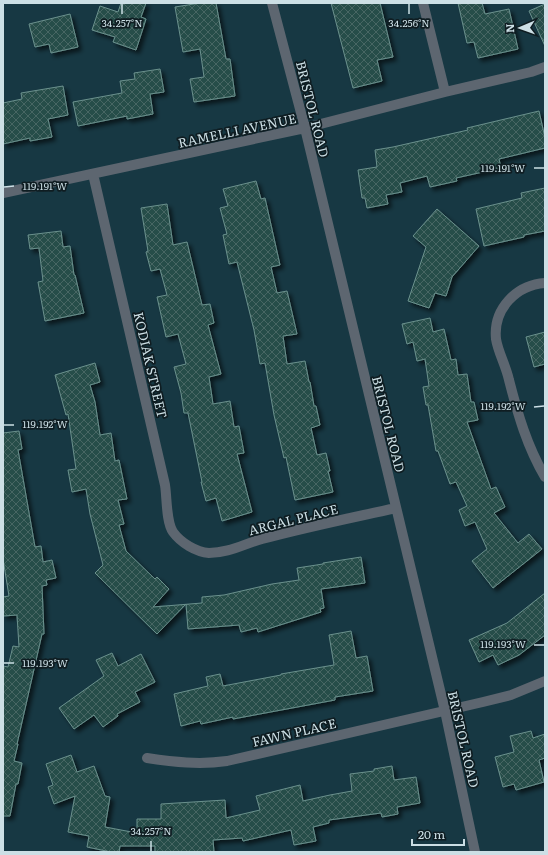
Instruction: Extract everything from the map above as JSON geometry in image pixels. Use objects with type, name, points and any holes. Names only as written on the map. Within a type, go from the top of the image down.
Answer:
[{"type":"street","name":"BRISTOL ROAD","points":[[272,3],[305,128],[445,711],[474,852]]},
{"type":"street","points":[[423,3],[445,92]]},
{"type":"street","name":"RAMELLI AVENUE","points":[[3,193],[305,128],[445,92],[531,72],[545,67]]},
{"type":"street","name":"KODIAK STREET","points":[[93,174],[165,484],[169,523],[173,532],[179,538],[188,546],[197,550]]},
{"type":"street","points":[[545,283],[519,291],[504,304],[499,314],[496,338],[506,367],[521,427],[532,453],[545,477]]},
{"type":"street","name":"ARGAL PLACE","points":[[197,550],[207,553],[228,551],[263,539],[396,508]]},
{"type":"street","name":"FAWN PLACE","points":[[147,758],[187,763],[214,763],[226,761],[511,695],[545,681]]},
{"type":"building","points":[[121,3],[146,3],[141,17],[146,19],[136,50],[113,42],[115,37],[92,30],[100,6],[118,12]]},
{"type":"building","points":[[200,3],[216,3],[226,59],[230,59],[235,96],[194,102],[190,79],[204,77],[200,49],[183,52],[175,7]]},
{"type":"building","points":[[331,3],[380,3],[393,57],[377,60],[382,81],[353,88]]},
{"type":"building","points":[[458,3],[482,3],[485,14],[509,9],[518,49],[478,58],[474,42],[467,43]]},
{"type":"building","points":[[545,4],[545,46],[529,11]]},
{"type":"building","points":[[70,14],[78,47],[51,53],[49,44],[35,47],[29,24]]},
{"type":"building","points":[[160,69],[164,92],[150,94],[153,114],[127,119],[127,116],[78,126],[73,102],[122,93],[120,81],[135,79],[134,73]]},
{"type":"building","points":[[63,86],[68,115],[48,119],[52,137],[30,141],[30,138],[3,144],[3,103],[22,99],[21,93]]},
{"type":"building","points":[[539,111],[545,138],[545,148],[499,159],[501,168],[456,178],[457,181],[430,187],[427,176],[400,183],[402,192],[386,195],[388,204],[367,208],[365,198],[362,198],[358,170],[377,167],[375,150],[468,130],[467,128]]},
{"type":"building","points":[[256,181],[261,199],[265,198],[280,265],[271,267],[277,293],[287,291],[297,334],[283,336],[287,364],[305,361],[314,406],[316,406],[320,425],[311,428],[317,455],[326,453],[330,471],[328,471],[333,492],[295,500],[286,457],[284,458],[274,415],[265,363],[260,364],[254,330],[237,262],[229,264],[223,235],[227,234],[220,208],[228,206],[223,189]]},
{"type":"building","points":[[545,188],[545,231],[484,246],[476,209],[522,198],[521,193]]},
{"type":"building","points":[[167,204],[173,245],[187,242],[202,305],[210,304],[214,323],[208,325],[221,374],[209,377],[213,404],[230,401],[234,427],[239,426],[244,453],[237,454],[252,512],[222,521],[216,498],[206,501],[188,413],[184,413],[181,393],[174,367],[186,364],[178,334],[166,337],[157,297],[167,295],[160,269],[151,271],[146,252],[148,251],[141,208]]},
{"type":"building","points":[[437,209],[479,246],[452,277],[446,296],[435,293],[429,308],[408,301],[426,247],[413,236]]},
{"type":"building","points":[[61,231],[63,247],[70,246],[74,275],[84,313],[45,321],[38,282],[43,281],[39,248],[30,249],[28,235]]},
{"type":"building","points":[[430,318],[433,332],[444,329],[451,360],[456,359],[458,375],[467,374],[471,402],[474,402],[478,420],[467,422],[491,489],[496,487],[505,507],[494,513],[518,543],[529,534],[542,549],[493,588],[472,561],[487,549],[475,522],[465,526],[459,510],[467,506],[456,482],[450,484],[438,451],[436,451],[428,405],[426,405],[423,387],[429,386],[425,359],[417,361],[413,342],[407,344],[402,324]]},
{"type":"building","points":[[545,332],[545,364],[534,367],[526,337]]},
{"type":"building","points":[[95,363],[100,382],[90,385],[95,402],[100,435],[111,433],[115,461],[119,460],[127,499],[118,500],[124,524],[119,525],[126,551],[155,579],[157,577],[169,589],[153,607],[186,604],[157,634],[95,573],[103,565],[90,514],[86,489],[72,492],[68,470],[76,469],[68,414],[66,415],[55,375]]},
{"type":"building","points":[[19,431],[22,449],[18,450],[35,547],[41,546],[43,562],[52,560],[56,578],[46,580],[47,585],[42,586],[44,634],[42,634],[14,761],[22,763],[18,784],[16,784],[10,816],[3,816],[3,666],[8,667],[13,646],[19,647],[17,615],[3,616],[3,597],[9,596],[3,559],[3,433]]},
{"type":"building","points":[[361,557],[365,583],[321,589],[324,608],[320,609],[321,612],[258,632],[257,628],[241,632],[239,625],[188,629],[186,604],[202,603],[202,597],[224,595],[272,584],[299,580],[297,568]]},
{"type":"building","points":[[545,593],[545,635],[519,655],[498,665],[493,655],[479,662],[469,640],[507,623]]},
{"type":"building","points":[[351,631],[356,658],[367,656],[373,691],[335,697],[335,700],[233,719],[233,717],[201,724],[200,721],[181,726],[174,694],[208,686],[206,677],[220,674],[223,686],[334,665],[329,635]]},
{"type":"building","points":[[112,653],[118,666],[141,654],[155,682],[135,692],[140,702],[117,714],[118,716],[103,727],[94,715],[74,729],[59,708],[104,676],[96,660]]},
{"type":"building","points":[[531,731],[533,738],[545,734],[545,758],[539,760],[544,782],[516,790],[514,784],[503,787],[495,757],[514,752],[510,736]]},
{"type":"building","points":[[71,755],[77,772],[94,766],[105,796],[110,797],[105,827],[137,833],[137,819],[161,819],[161,804],[225,800],[226,818],[260,810],[256,796],[300,785],[303,801],[352,791],[350,774],[374,771],[374,769],[392,766],[394,780],[416,777],[420,803],[397,807],[398,814],[382,817],[381,813],[329,820],[329,823],[313,827],[316,841],[294,845],[291,830],[243,841],[242,838],[213,840],[214,852],[155,852],[155,846],[120,846],[119,852],[111,852],[87,847],[89,836],[68,832],[75,796],[54,804],[48,787],[53,785],[46,764]]}]
